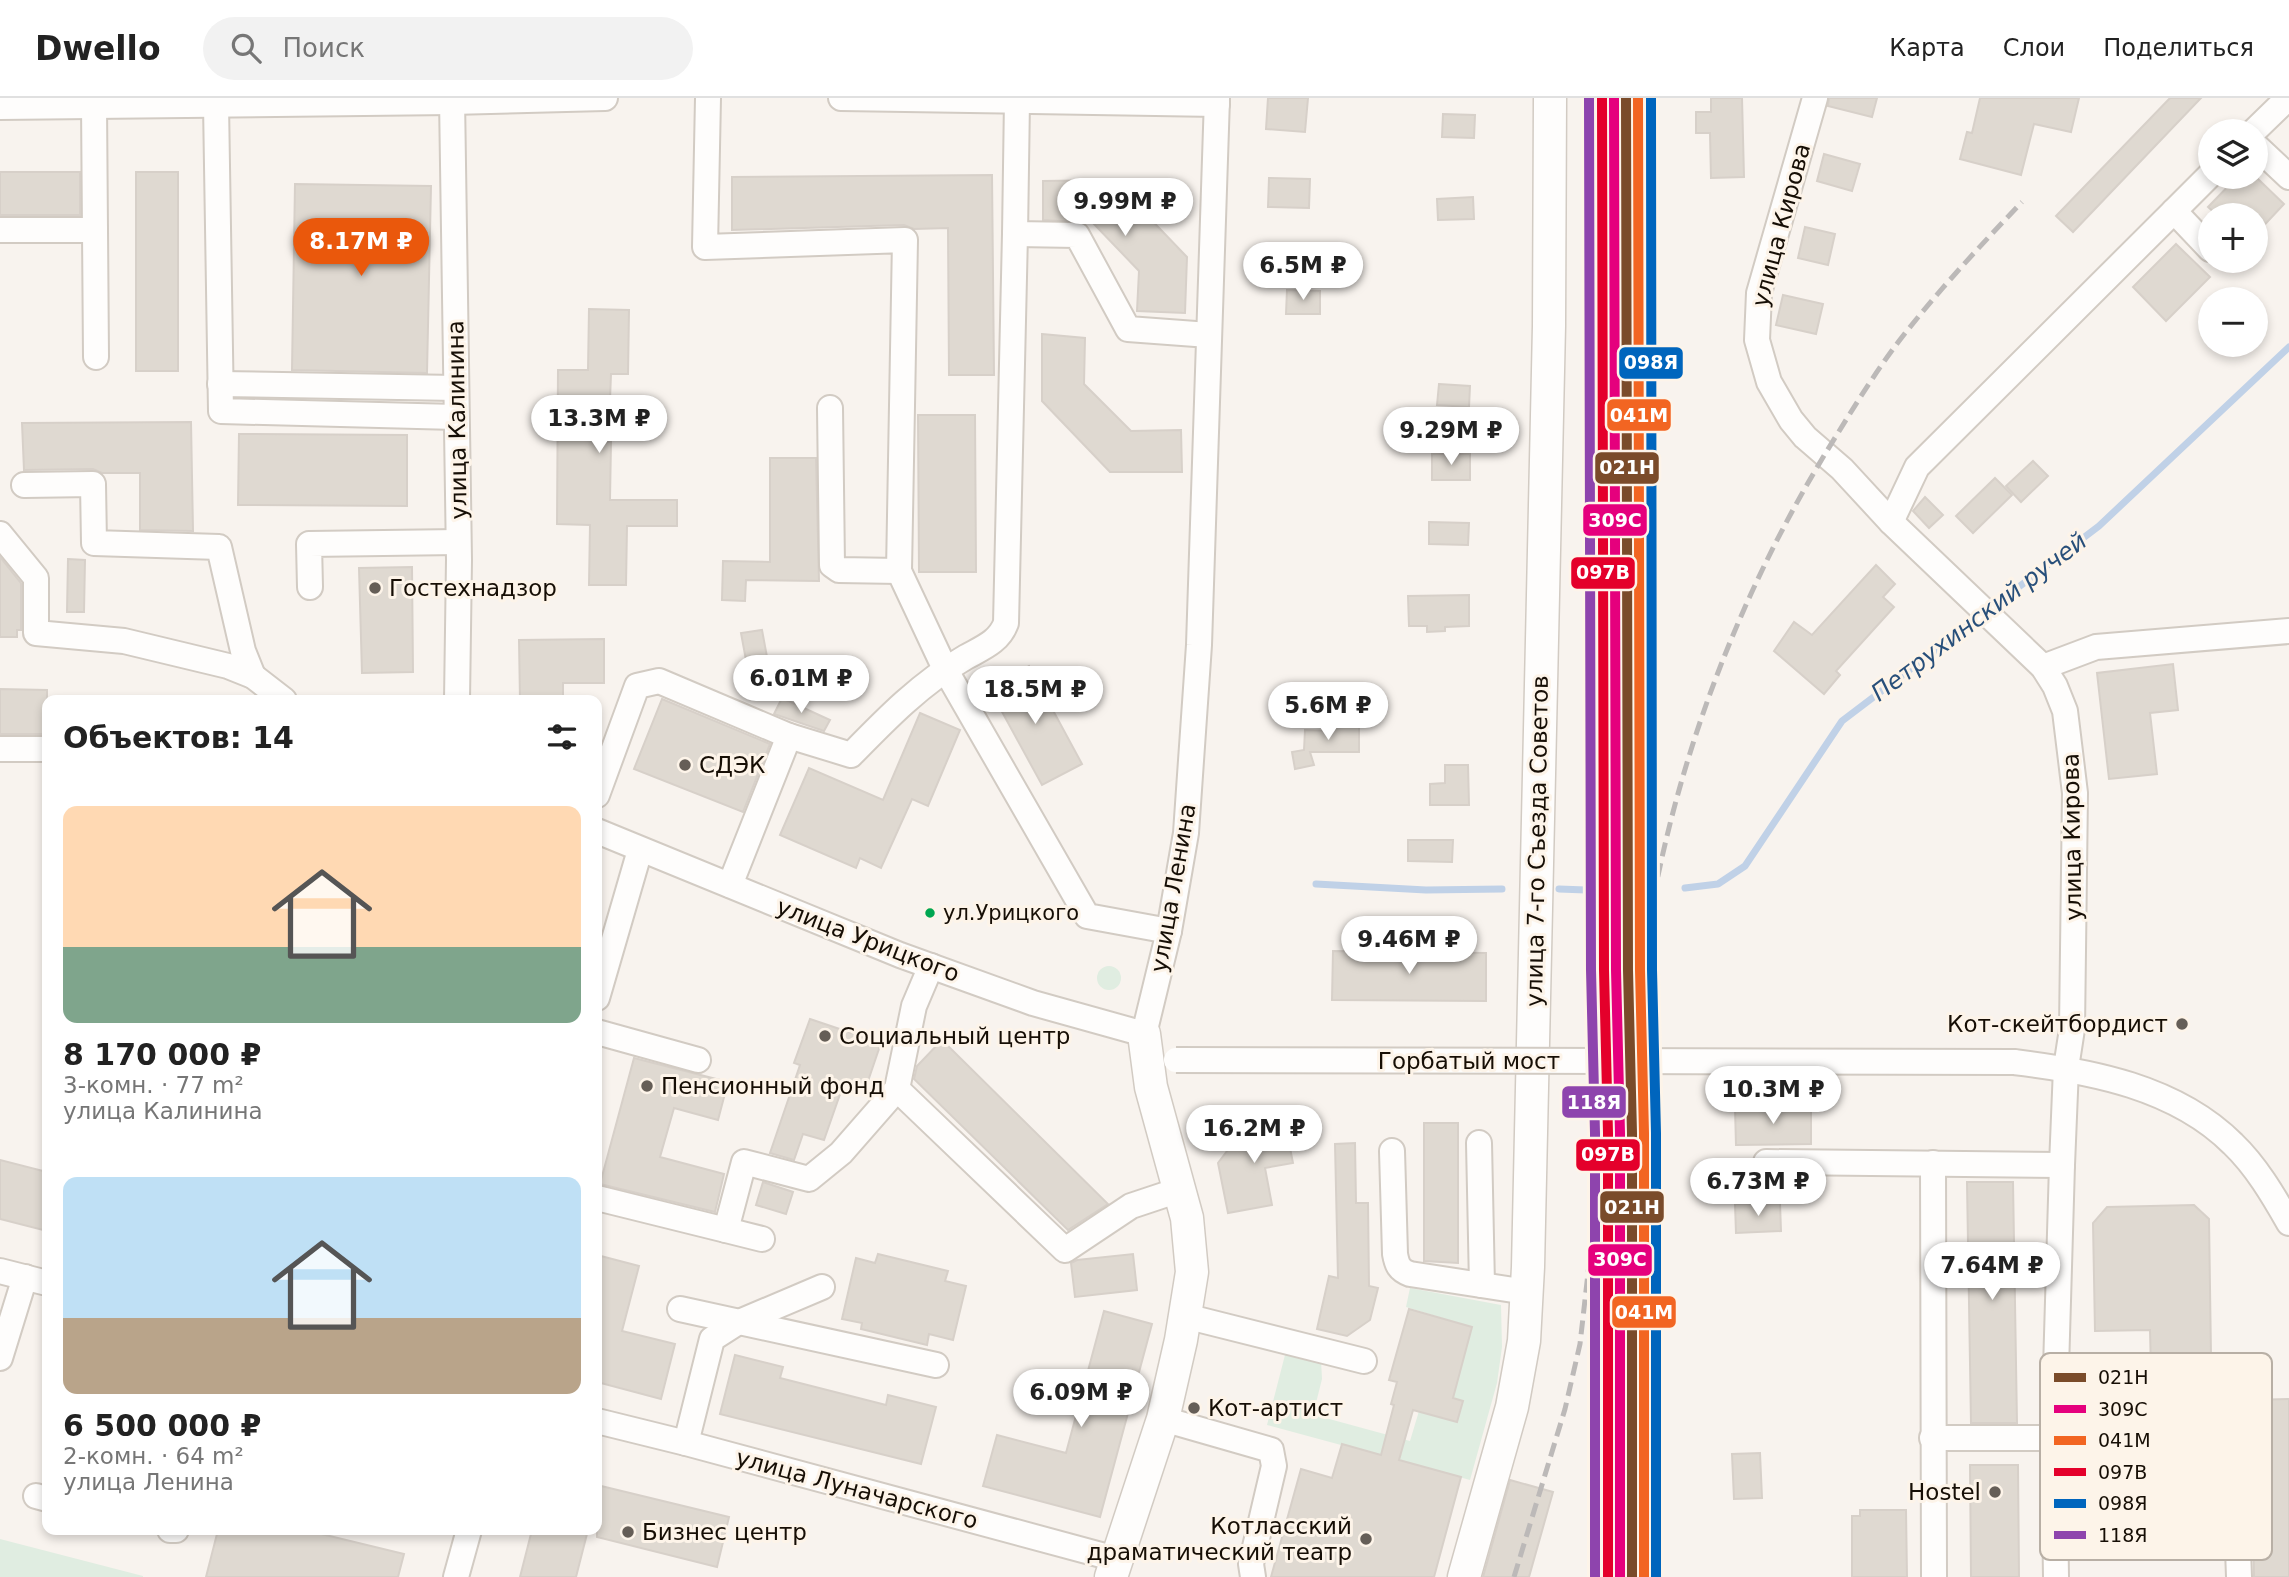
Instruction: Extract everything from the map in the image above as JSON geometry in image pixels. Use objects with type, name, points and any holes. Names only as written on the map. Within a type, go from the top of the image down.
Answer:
[{"type":"main road","name":"улица 7-го Съезда Советов","points":[[1464,1577],[1512,1407],[1524,1341],[1549,354],[1550,98]]},
{"type":"main road","name":"улица Ленина","points":[[1114,1568],[1163,1419],[1192,1272],[1186,1219],[1151,1087],[1144,1034]]},
{"type":"street","points":[[0,107],[188,102],[216,104],[605,98]]},
{"type":"street","points":[[708,98],[705,247],[905,240],[899,571],[945,669],[1087,916],[1169,931]]},
{"type":"street","points":[[841,98],[1217,101]]},
{"type":"street","name":"улица Кирова","points":[[1815,98],[1759,293],[1757,340],[1769,382],[1791,420],[1805,437],[1842,469],[1891,522],[2043,667],[2055,686],[2065,711],[2075,793],[2072,1029],[2066,1068],[2056,1353]]},
{"type":"street","points":[[2266,119],[2288,98]]},
{"type":"street","name":"улица Калинина","points":[[452,100],[458,542],[457,695]]},
{"type":"street","points":[[602,781],[637,686],[659,681],[789,736],[850,755],[909,697],[945,669],[995,641],[1003,632],[1006,624],[1017,100]]},
{"type":"street","name":"улица Ленина","points":[[1144,1034],[1169,931],[1186,833],[1199,645],[1217,101]]},
{"type":"street","points":[[94,104],[96,357]]},
{"type":"street","points":[[216,104],[221,411],[456,417]]},
{"type":"street","points":[[2268,157],[2289,177]]},
{"type":"street","points":[[1891,522],[1917,467],[2198,186]]},
{"type":"street","points":[[2174,211],[2198,236]]},
{"type":"street","points":[[0,230],[95,230]]},
{"type":"street","points":[[1015,234],[1077,235],[1128,329],[1209,335]]},
{"type":"street","points":[[220,384],[456,388]]},
{"type":"street","points":[[830,408],[832,565],[839,570],[899,571]]},
{"type":"street","points":[[24,485],[93,484],[94,543],[219,547],[243,651],[253,676]]},
{"type":"street","points":[[0,534],[36,578],[36,633],[124,641],[228,666],[253,676],[278,695]]},
{"type":"street","points":[[310,587],[309,544],[458,542]]},
{"type":"street","points":[[2043,667],[2096,647],[2289,631]]},
{"type":"street","points":[[730,885],[789,736]]},
{"type":"street","points":[[0,749],[42,749]]},
{"type":"street","name":"улица Урицкого","points":[[602,833],[931,966],[1033,1003],[1144,1034]]},
{"type":"street","points":[[602,981],[640,850]]},
{"type":"street","points":[[726,1230],[744,1161],[809,1179],[841,1153],[897,1089],[914,1006],[931,966]]},
{"type":"street","points":[[602,1033],[698,1060]]},
{"type":"street","name":"Горбатый мост","points":[[1175,1060],[2014,1062],[2066,1068],[2149,1092],[2178,1104],[2206,1121],[2232,1142],[2249,1161],[2289,1223]]},
{"type":"street","points":[[897,1089],[1065,1250],[1131,1206],[1179,1190]]},
{"type":"street","points":[[1479,1143],[1482,1285]]},
{"type":"street","points":[[1392,1151],[1397,1265],[1410,1275],[1526,1292]]},
{"type":"street","points":[[1766,1162],[2062,1165]]},
{"type":"street","points":[[1933,1163],[1934,1577]]},
{"type":"street","points":[[602,1199],[762,1239]]},
{"type":"street","points":[[0,1271],[36,1280],[0,1358]]},
{"type":"street","points":[[686,1443],[712,1339],[737,1323],[822,1287]]},
{"type":"street","points":[[680,1309],[936,1365]]},
{"type":"street","points":[[1185,1317],[1364,1361]]},
{"type":"street","points":[[1163,1419],[1271,1450],[1274,1466],[1251,1564],[1253,1577]]},
{"type":"street","name":"улица Луначарского","points":[[602,1422],[686,1443],[1114,1568]]},
{"type":"street","points":[[1932,1437],[2040,1437]]},
{"type":"street","points":[[456,1577],[468,1535]]},
{"type":"shaded area","points":[[1109,966],[1118,969],[1121,978],[1118,987],[1109,990],[1100,987],[1097,978],[1100,969]]},
{"type":"shaded area","points":[[1410,1288],[1501,1305],[1502,1347],[1497,1383],[1470,1480],[1267,1425],[1286,1351],[1321,1360],[1322,1379],[1315,1407],[1322,1417],[1410,1441],[1419,1411],[1457,1422],[1463,1401],[1453,1398],[1472,1327],[1406,1307]]},
{"type":"shaded area","points":[[0,1539],[143,1576],[143,1577],[0,1577]]},
{"type":"building","points":[[1268,98],[1308,98],[1305,132],[1266,129]]},
{"type":"building","points":[[1711,98],[1742,98],[1744,177],[1711,178],[1710,133],[1696,133],[1696,112],[1711,112]]},
{"type":"building","points":[[1829,98],[1877,98],[1872,117],[1828,106]]},
{"type":"building","points":[[1980,98],[2079,98],[2071,132],[2034,124],[2021,175],[1960,159],[1967,132],[1972,133]]},
{"type":"building","points":[[2170,98],[2201,98],[2073,232],[2056,216]]},
{"type":"building","points":[[1443,114],[1475,115],[1474,138],[1442,137]]},
{"type":"building","points":[[1824,154],[1860,164],[1852,191],[1817,181]]},
{"type":"building","points":[[0,172],[80,172],[80,215],[0,215]]},
{"type":"building","points":[[136,172],[178,172],[178,371],[136,371]]},
{"type":"building","points":[[992,175],[994,375],[949,375],[948,228],[914,229],[904,225],[732,230],[732,177]]},
{"type":"building","points":[[1269,178],[1310,179],[1309,208],[1268,207]]},
{"type":"building","points":[[1113,180],[1187,257],[1185,313],[1137,311],[1139,271],[1093,223],[1043,220],[1043,181]]},
{"type":"building","points":[[295,184],[431,186],[427,373],[292,370]]},
{"type":"building","points":[[2225,189],[2268,189],[2284,204],[2268,221],[2268,203],[2212,203]]},
{"type":"building","points":[[1473,197],[1474,219],[1438,220],[1437,199]]},
{"type":"building","points":[[1805,227],[1835,234],[1828,265],[1798,258]]},
{"type":"building","points":[[2176,244],[2198,265],[2198,273],[2206,273],[2210,277],[2166,321],[2133,287]]},
{"type":"building","points":[[1287,290],[1320,291],[1320,314],[1286,314]]},
{"type":"building","points":[[1783,295],[1823,304],[1816,334],[1776,325]]},
{"type":"building","points":[[589,309],[629,310],[628,374],[611,374],[610,400],[595,400],[594,442],[611,442],[610,500],[677,500],[677,526],[627,526],[626,585],[589,585],[590,525],[557,524],[558,370],[588,370]]},
{"type":"building","points":[[1042,334],[1085,338],[1084,384],[1131,431],[1181,430],[1182,472],[1110,472],[1042,401]]},
{"type":"building","points":[[1439,384],[1470,386],[1469,407],[1437,405]]},
{"type":"building","points":[[918,415],[975,415],[976,572],[919,572]]},
{"type":"building","points":[[191,422],[193,531],[140,530],[140,473],[102,473],[93,469],[24,470],[22,423]]},
{"type":"building","points":[[239,434],[407,435],[407,506],[238,505]]},
{"type":"building","points":[[1432,454],[1470,454],[1470,480],[1432,480]]},
{"type":"building","points":[[770,458],[816,458],[819,581],[746,580],[745,601],[722,600],[723,561],[770,562]]},
{"type":"building","points":[[2033,461],[2048,476],[2021,502],[2006,486]]},
{"type":"building","points":[[1995,478],[2012,495],[1973,533],[1956,516]]},
{"type":"building","points":[[1925,497],[1943,515],[1929,528],[1913,511]]},
{"type":"building","points":[[1429,522],[1469,523],[1468,545],[1429,544]]},
{"type":"building","points":[[0,557],[21,583],[21,630],[17,630],[17,637],[0,637]]},
{"type":"building","points":[[68,559],[85,560],[84,612],[67,612]]},
{"type":"building","points":[[1876,565],[1895,584],[1883,597],[1894,607],[1836,671],[1840,675],[1824,694],[1774,651],[1794,622],[1812,635]]},
{"type":"building","points":[[412,567],[413,672],[362,673],[359,568]]},
{"type":"building","points":[[1469,595],[1469,626],[1445,627],[1445,631],[1427,632],[1427,626],[1409,626],[1408,596]]},
{"type":"building","points":[[762,630],[767,657],[746,660],[741,633]]},
{"type":"building","points":[[604,639],[604,683],[563,683],[563,695],[520,695],[519,640]]},
{"type":"building","points":[[2173,664],[2178,710],[2150,713],[2157,774],[2109,779],[2097,673]]},
{"type":"building","points":[[1029,666],[1082,764],[1042,785],[989,688]]},
{"type":"building","points":[[0,689],[47,690],[47,695],[42,695],[42,734],[0,734]]},
{"type":"building","points":[[782,698],[830,720],[824,731],[774,714]]},
{"type":"building","points":[[662,699],[770,744],[743,812],[634,769]]},
{"type":"building","points":[[920,713],[960,730],[928,806],[912,799],[881,868],[860,858],[856,868],[780,835],[809,768],[883,800]]},
{"type":"building","points":[[1332,722],[1359,722],[1359,752],[1310,752],[1314,765],[1295,769],[1292,752],[1304,750],[1305,730],[1332,731]]},
{"type":"building","points":[[1445,765],[1468,765],[1469,805],[1430,805],[1430,784],[1445,783]]},
{"type":"building","points":[[1408,840],[1453,840],[1452,862],[1408,861]]},
{"type":"building","points":[[1333,951],[1486,953],[1486,1001],[1332,1000]]},
{"type":"building","points":[[810,1019],[881,1043],[866,1087],[845,1080],[824,1140],[803,1134],[794,1160],[770,1153],[800,1065],[794,1063]]},
{"type":"building","points":[[942,1040],[1108,1204],[1068,1230],[914,1079],[917,1066]]},
{"type":"building","points":[[634,1058],[728,1082],[718,1120],[674,1108],[660,1157],[724,1174],[715,1212],[602,1184]]},
{"type":"building","points":[[1811,1107],[1811,1144],[1736,1145],[1735,1108]]},
{"type":"building","points":[[1284,1118],[1293,1163],[1265,1168],[1272,1205],[1228,1213],[1218,1163],[1246,1126]]},
{"type":"building","points":[[1424,1123],[1458,1123],[1458,1263],[1424,1261]]},
{"type":"building","points":[[1355,1143],[1356,1203],[1368,1203],[1369,1286],[1378,1288],[1370,1320],[1347,1336],[1317,1329],[1329,1276],[1338,1278],[1335,1144]]},
{"type":"building","points":[[0,1160],[42,1171],[42,1230],[0,1219]]},
{"type":"building","points":[[763,1182],[793,1192],[786,1214],[756,1205]]},
{"type":"building","points":[[1967,1182],[2013,1182],[2017,1423],[1971,1423]]},
{"type":"building","points":[[1780,1203],[1781,1231],[1736,1233],[1735,1204]]},
{"type":"building","points":[[2194,1205],[2209,1219],[2211,1353],[2151,1353],[2150,1330],[2095,1331],[2093,1223],[2107,1207]]},
{"type":"building","points":[[878,1254],[948,1271],[945,1281],[966,1286],[953,1340],[929,1334],[927,1345],[861,1329],[862,1323],[842,1319],[856,1258],[875,1263]]},
{"type":"building","points":[[1133,1254],[1137,1290],[1075,1297],[1071,1263],[1077,1260]]},
{"type":"building","points":[[602,1256],[639,1266],[622,1331],[675,1344],[661,1399],[602,1383]]},
{"type":"building","points":[[1409,1309],[1472,1327],[1453,1398],[1463,1401],[1457,1422],[1413,1410],[1399,1460],[1461,1477],[1434,1577],[1271,1577],[1301,1469],[1332,1478],[1342,1444],[1381,1455],[1397,1382],[1389,1380]]},
{"type":"building","points":[[1104,1311],[1152,1324],[1100,1517],[983,1486],[997,1435],[1066,1453]]},
{"type":"building","points":[[735,1355],[783,1367],[780,1378],[886,1405],[888,1395],[936,1407],[921,1464],[720,1414]]},
{"type":"building","points":[[2272,1399],[2289,1399],[2289,1577],[2254,1577],[2254,1560],[2272,1560]]},
{"type":"building","points":[[1760,1453],[1762,1498],[1734,1499],[1732,1454]]},
{"type":"building","points":[[1970,1465],[2018,1465],[2019,1577],[1971,1577]]},
{"type":"building","points":[[1510,1480],[1553,1492],[1529,1577],[1483,1577]]},
{"type":"building","name":"Бизнес центр","points":[[602,1486],[729,1517],[717,1567],[597,1537],[602,1535]]},
{"type":"building","points":[[1860,1510],[1906,1510],[1907,1577],[1852,1577],[1852,1516],[1860,1516]]},
{"type":"building","points":[[217,1535],[326,1535],[404,1554],[398,1577],[206,1577]]},
{"type":"building","points":[[531,1535],[587,1535],[576,1577],[520,1577]]},
{"type":"waterway","name":"Петрухинский ручей","points":[[1685,888],[1718,884],[1745,866],[1842,721],[2099,526],[2289,347]]},
{"type":"waterway","name":"Петрухинский ручей","points":[[1316,884],[1426,890],[1502,889]]},
{"type":"waterway","name":"Петрухинский ручей","points":[[1559,889],[1586,890]]},
{"type":"railway","points":[[1632,1085],[1638,999],[1651,914],[1669,829],[1692,746],[1721,664],[1755,585],[1794,508],[1883,363],[1943,287],[2022,202]]},
{"type":"railway","points":[[1514,1577],[1565,1409],[1580,1344],[1593,1229],[1599,1139]]},
{"type":"transit line","name":"118Я","points":[[1589,98],[1595,1577]]},
{"type":"transit line","name":"097В","points":[[1602,98],[1608,1577]]},
{"type":"transit line","name":"309С","points":[[1614,98],[1620,1577]]},
{"type":"transit line","name":"021Н","points":[[1626,98],[1632,1577]]},
{"type":"transit line","name":"041М","points":[[1638,98],[1644,1577]]},
{"type":"transit line","name":"098Я","points":[[1651,98],[1656,1577]]},
{"type":"place","name":"Гостехнадзор","points":[[375,588]]},
{"type":"place","name":"СДЭК","points":[[685,765]]},
{"type":"place","name":"ул.Урицкого","points":[[930,913]]},
{"type":"place","name":"Кот-скейтбордист","points":[[2182,1024]]},
{"type":"place","name":"Социальный центр","points":[[825,1036]]},
{"type":"place","name":"Пенсионный фонд","points":[[647,1086]]},
{"type":"place","name":"Кот-артист","points":[[1194,1408]]},
{"type":"place","name":"Hostel","points":[[1995,1492]]},
{"type":"place","name":"Бизнес центр","points":[[628,1532]]},
{"type":"place","name":"Котласский драматический театр","points":[[1366,1539]]}]
